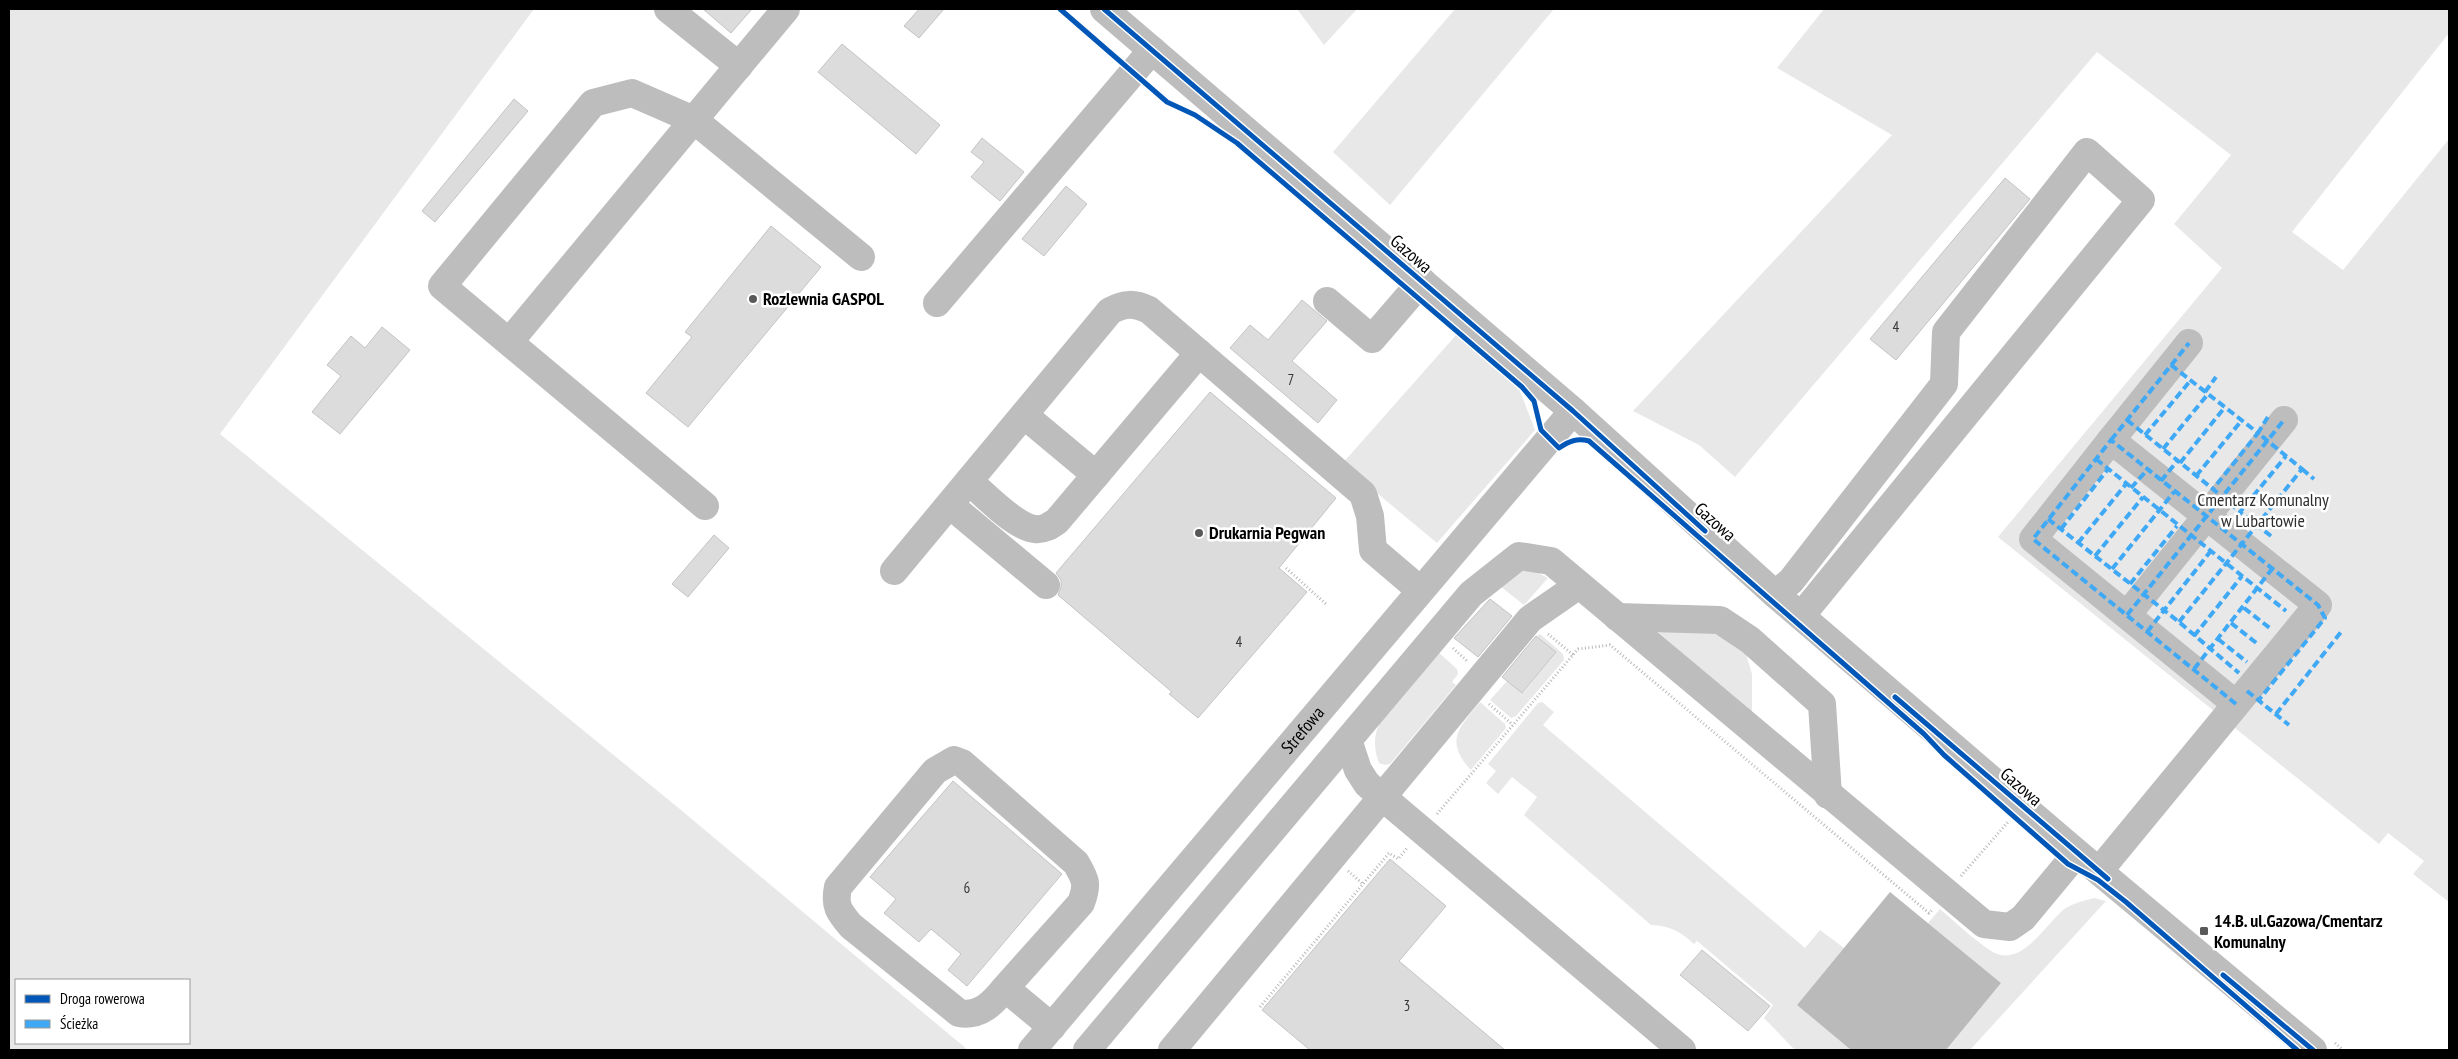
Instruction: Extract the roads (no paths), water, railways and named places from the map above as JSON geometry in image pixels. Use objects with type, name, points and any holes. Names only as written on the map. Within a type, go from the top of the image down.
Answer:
[{"type":"street","points":[[510,341],[786,9]]},
{"type":"street","name":"Gazowa","points":[[1104,9],[1573,412],[1775,594],[2077,853],[2313,1050]]},
{"type":"street","points":[[673,11],[739,66]]},
{"type":"street","points":[[937,303],[1152,50]]},
{"type":"street","points":[[705,506],[442,286],[593,103],[632,92],[694,120],[861,257]]},
{"type":"street","points":[[1775,594],[1791,580],[1944,384],[1946,332],[2087,152],[2141,200],[1801,616]]},
{"type":"street","points":[[1327,301],[1372,339],[1422,281]]},
{"type":"street","points":[[894,572],[1110,311],[1122,305],[1136,304],[1149,310],[1363,494],[1370,516],[1373,550],[1420,590]]},
{"type":"street","points":[[2189,343],[2033,539],[2236,704]]},
{"type":"street","points":[[969,481],[1017,522],[1034,529],[1046,528],[1057,521],[1199,354]]},
{"type":"street","name":"Strefowa","points":[[1032,1050],[1420,590],[1573,412]]},
{"type":"street","points":[[1024,415],[1096,475]]},
{"type":"street","points":[[2127,615],[2284,420]]},
{"type":"street","points":[[2099,871],[2318,605],[2205,518],[2111,440]]},
{"type":"street","points":[[950,505],[1046,585]]},
{"type":"street","points":[[1087,1050],[1471,594],[1518,556],[1551,561],[1984,924],[2010,927],[2023,918],[2077,853]]},
{"type":"street","points":[[1172,1050],[1384,798],[1530,619],[1579,585]]},
{"type":"street","points":[[1617,617],[1720,620],[1750,640],[1822,704],[1828,795]]},
{"type":"street","points":[[1305,726],[1342,747],[1367,784],[1682,1050]]},
{"type":"street","points":[[954,760],[962,763],[1076,863],[1087,888],[1082,903],[1006,988],[991,1004],[981,1011],[969,1015],[959,1013],[851,926],[840,913],[835,900],[838,887],[935,771],[954,760]]},
{"type":"street","points":[[1006,988],[1052,1027]]},
{"type":"place","name":"Rozlewnia GASPOL","points":[[753,299]]},
{"type":"place","name":"Drukarnia Pegwan","points":[[1199,533]]},
{"type":"place","name":"14.B. ul.Gazowa/Cmentarz Komunalny","points":[[2204,931]]},
{"type":"park label","name":"Cmentarz Komunalny w Lubartowie","points":[[2263,510]]}]
